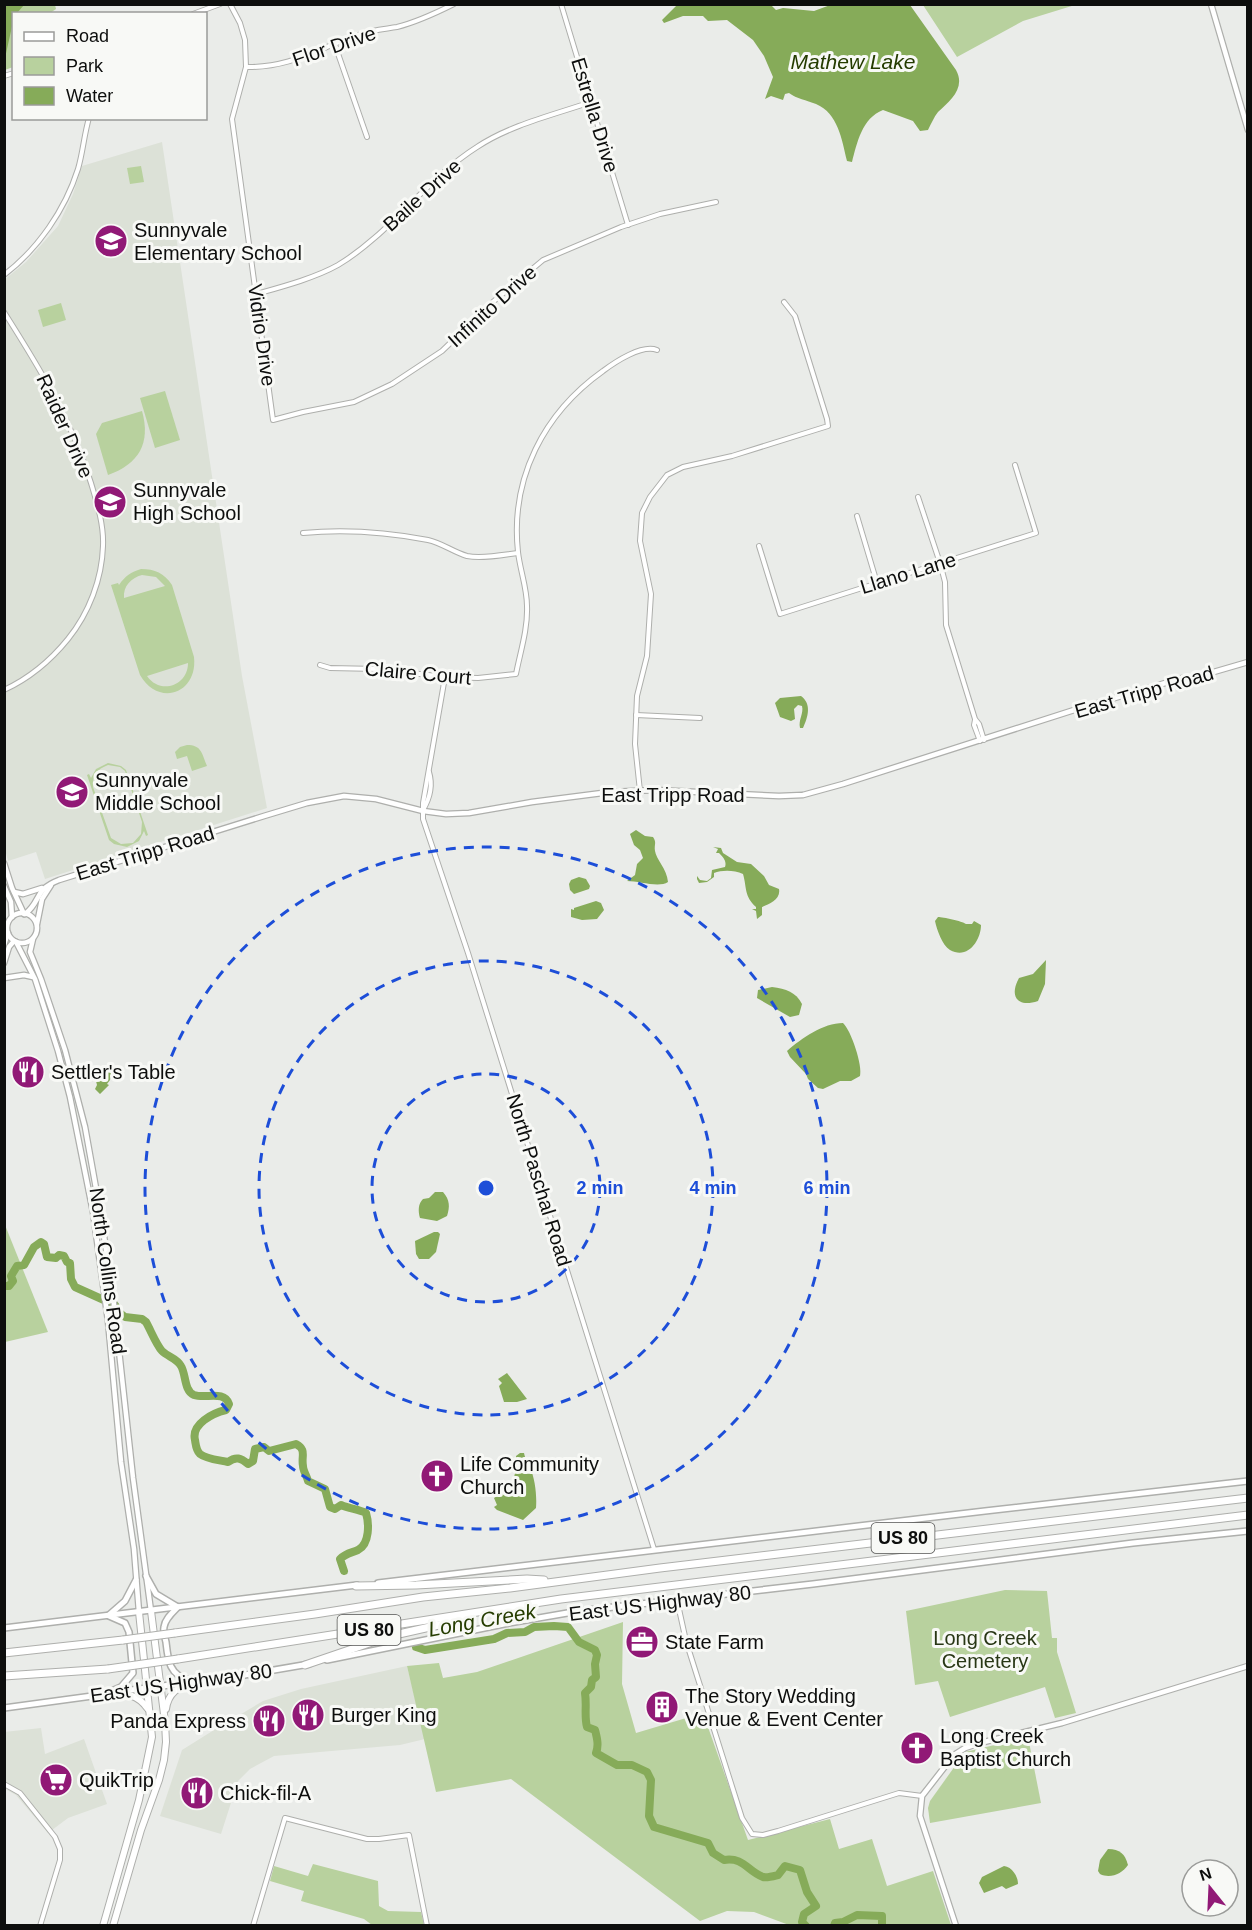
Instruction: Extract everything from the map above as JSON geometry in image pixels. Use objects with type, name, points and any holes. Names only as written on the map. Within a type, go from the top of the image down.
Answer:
[{"type":"highway","name":"US 80","points":[[4,1653],[176,1633],[315,1614],[423,1596],[510,1588],[1248,1498]]},
{"type":"highway","name":"US 80","points":[[4,1676],[108,1669],[561,1599],[1248,1515]]},
{"type":"highway","points":[[356,1586],[527,1579],[559,1581]]},
{"type":"highway","points":[[305,1665],[390,1636],[561,1599]]},
{"type":"main road","points":[[4,1628],[654,1549],[1248,1481]]},
{"type":"main road","name":"East US Highway 80","points":[[4,1708],[305,1665],[504,1623],[579,1611],[1248,1531]]},
{"type":"main road","points":[[146,1576],[156,1594],[178,1607]]},
{"type":"main road","points":[[108,1616],[126,1601],[136,1580]]},
{"type":"main road","points":[[178,1607],[169,1616],[164,1628],[169,1663],[173,1672],[181,1678],[194,1682]]},
{"type":"main road","points":[[151,1611],[165,1722]]},
{"type":"main road","points":[[103,1926],[131,1827],[152,1737],[139,1612]]},
{"type":"main road","points":[[105,1694],[121,1687],[133,1673],[129,1632],[125,1623],[108,1616]]},
{"type":"main road","points":[[113,1926],[141,1830],[159,1780],[165,1742],[166,1704],[172,1692],[182,1685],[194,1682]]},
{"type":"main road","points":[[105,1694],[129,1694],[143,1701],[149,1710]]},
{"type":"main road","points":[[131,1827],[141,1830]]},
{"type":"street","points":[[198,12],[219,4]]},
{"type":"street","name":"Vidrio Drive","points":[[230,4],[245,40],[246,67],[232,119],[273,420]]},
{"type":"street","name":"Flor Drive","points":[[246,67],[287,62],[314,54],[362,33],[399,26],[429,16],[454,4]]},
{"type":"street","name":"Estrella Drive","points":[[561,4],[628,225]]},
{"type":"street","points":[[1211,4],[1248,130]]},
{"type":"street","points":[[335,45],[367,137]]},
{"type":"street","name":"Baile Drive","points":[[256,294],[336,266],[367,244],[477,147],[517,128],[591,102]]},
{"type":"street","points":[[4,275],[18,265],[44,234],[66,200],[78,168],[89,120]]},
{"type":"street","name":"Infinito Drive","points":[[273,420],[354,402],[392,384],[442,351],[494,301],[543,260],[660,214],[716,202]]},
{"type":"street","points":[[640,791],[635,744],[637,696],[647,656],[651,594],[640,541],[642,513],[650,497],[667,476],[683,467],[732,456],[828,426],[795,316],[784,302]]},
{"type":"street","name":"Raider Drive","points":[[4,312],[58,400],[77,445],[99,511],[103,544],[99,576],[93,597],[74,632],[43,665],[4,690]]},
{"type":"street","points":[[303,533],[333,530],[368,531],[430,541],[469,556],[484,557],[518,553],[517,516],[524,478],[539,441],[561,408],[587,383],[610,366],[648,348],[657,350]]},
{"type":"street","name":"Llano Lane","points":[[759,546],[780,614],[1036,533],[1015,465]]},
{"type":"street","points":[[918,497],[945,582],[946,625],[975,719],[974,725],[982,741]]},
{"type":"street","points":[[857,516],[877,583]]},
{"type":"street","name":"Claire Court","points":[[320,665],[330,668],[378,669],[445,677],[478,678],[516,674],[527,607],[523,572],[518,553]]},
{"type":"street","name":"East Tripp Road","points":[[42,888],[59,880],[257,818],[344,796],[446,814],[469,813],[590,794],[640,791],[796,796],[843,784],[1182,678],[1193,678],[1248,662]]},
{"type":"street","points":[[423,811],[428,803],[432,781],[429,771],[445,677]]},
{"type":"street","points":[[636,715],[700,718]]},
{"type":"street","name":"North Paschal Road","points":[[423,811],[423,819],[654,1549]]},
{"type":"street","points":[[4,863],[25,914]]},
{"type":"street","name":"East Tripp Road","points":[[37,926],[42,899],[49,887],[59,880]]},
{"type":"street","points":[[4,886],[11,902],[12,918],[8,925],[4,945]]},
{"type":"street","points":[[14,892],[23,894],[42,888]]},
{"type":"street","points":[[25,914],[34,904],[42,888]]},
{"type":"street","points":[[8,933],[15,941],[24,943],[33,939],[35,935],[37,926],[33,918],[20,914],[12,918]]},
{"type":"street","name":"North Collins Road","points":[[33,939],[30,947],[31,956],[38,970],[68,1063],[85,1127],[92,1166],[118,1331],[151,1611]]},
{"type":"street","points":[[4,963],[9,947],[15,941]]},
{"type":"street","name":"North Collins Road","points":[[15,941],[33,977],[49,1022],[61,1065],[93,1212],[108,1322],[121,1462],[134,1550],[139,1612]]},
{"type":"street","points":[[4,978],[24,975],[33,977]]},
{"type":"street","points":[[49,1022],[55,1020]]},
{"type":"street","points":[[61,1065],[68,1063]]},
{"type":"street","points":[[84,1167],[92,1166]]},
{"type":"street","points":[[102,1272],[109,1271]]},
{"type":"street","points":[[117,1420],[127,1420]]},
{"type":"street","points":[[677,1600],[686,1641],[742,1818],[752,1834],[778,1832],[899,1793],[922,1796]]},
{"type":"street","points":[[956,1926],[920,1816],[922,1796],[954,1755],[965,1748],[1062,1723],[1248,1666]]},
{"type":"street","points":[[4,1784],[21,1793],[55,1837],[60,1849],[60,1860],[40,1926]]},
{"type":"street","points":[[253,1926],[285,1818],[367,1839],[409,1835],[427,1926]]},
{"type":"shaded area","points":[[162,142],[242,676],[267,808],[45,879],[36,852],[8,861],[5,849],[4,280],[26,262],[58,226],[73,194],[82,166]]},
{"type":"shaded area","points":[[407,1666],[425,1739],[400,1745],[274,1756],[250,1769],[238,1781],[221,1834],[160,1816],[182,1750],[214,1730],[263,1701],[301,1689]]},
{"type":"shaded area","points":[[41,1728],[45,1754],[84,1739],[107,1804],[68,1818],[48,1833],[16,1795],[5,1789],[4,1732]]},
{"type":"green space","points":[[4,5],[55,5],[56,9],[52,12],[12,12],[12,67],[5,70]]},
{"type":"green space","points":[[923,5],[1075,5],[1023,21],[957,57]]},
{"type":"green space","points":[[141,166],[144,182],[130,184],[127,168]]},
{"type":"green space","points":[[61,303],[66,320],[43,327],[38,310]]},
{"type":"green space","points":[[165,391],[180,440],[155,448],[140,398]]},
{"type":"green space","points":[[142,411],[145,433],[140,451],[128,465],[108,475],[96,434],[102,423]]},
{"type":"green space","points":[[141,569],[159,572],[172,585],[194,657],[194,670],[190,680],[175,692],[157,691],[140,675],[111,585],[118,583],[119,585],[131,573]],"holes":[[[142,575],[156,577],[165,586],[124,598],[128,583]],[[188,663],[183,677],[172,685],[159,685],[147,676]]]},
{"type":"green space","points":[[187,745],[199,748],[207,766],[192,771],[187,756],[177,759],[175,752]]},
{"type":"green space","points":[[108,763],[121,766],[126,770],[148,835],[146,836],[144,831],[139,841],[127,847],[114,844],[109,840],[87,775],[89,774],[91,778],[96,769]],"holes":[[[108,765],[120,767],[125,771],[142,822],[141,834],[133,843],[121,844],[111,838],[93,787],[94,776],[101,769]]]},
{"type":"green space","points":[[5,1225],[48,1332],[4,1342]]},
{"type":"green space","name":"Long Creek Cemetery","points":[[1005,1590],[1047,1591],[1052,1638],[1057,1638],[1057,1652],[1076,1713],[1055,1718],[1045,1687],[950,1717],[938,1681],[915,1685],[906,1611]]},
{"type":"green space","points":[[623,1622],[622,1684],[636,1733],[703,1713],[748,1840],[830,1819],[839,1849],[872,1839],[887,1886],[933,1871],[951,1925],[789,1925],[754,1912],[727,1911],[700,1921],[511,1779],[436,1792],[407,1666],[439,1663],[443,1678],[477,1672]]},
{"type":"green space","points":[[1028,1737],[1041,1803],[930,1823],[928,1808],[930,1801],[965,1752]]},
{"type":"green space","points":[[313,1864],[378,1881],[379,1906],[388,1911],[421,1912],[424,1925],[372,1925],[364,1919],[301,1901],[304,1891],[270,1881],[274,1866],[308,1876]]},
{"type":"water","name":"Mathew Lake","points":[[833,4],[910,5],[956,70],[959,77],[958,88],[952,99],[937,114],[928,130],[920,131],[913,121],[883,110],[876,114],[861,132],[852,162],[847,161],[838,128],[823,108],[789,93],[785,94],[783,100],[771,96],[765,99],[773,77],[764,56],[753,40],[727,20],[708,21],[703,16],[683,16],[664,23],[662,20],[677,5],[771,5],[776,10],[783,8],[814,11]]},
{"type":"water","points":[[4,5],[24,5],[18,12],[12,12],[12,26],[5,58]]},
{"type":"water","points":[[801,696],[808,707],[803,728],[800,728],[802,706],[798,705],[794,709],[795,719],[791,721],[780,717],[775,703],[780,698]]},
{"type":"water","points":[[636,830],[645,836],[653,837],[656,854],[668,882],[654,884],[627,881],[635,875],[637,864],[643,858],[630,834]]},
{"type":"water","points":[[713,847],[721,848],[723,853],[737,862],[751,864],[764,876],[769,885],[779,889],[777,898],[762,907],[762,915],[757,919],[756,911],[752,909],[756,907],[748,895],[743,874],[732,871],[717,872],[714,873],[714,877],[707,882],[699,883],[697,876],[700,880],[707,881],[711,878],[712,870],[725,867],[724,859],[716,853],[718,849]]},
{"type":"water","points":[[579,877],[586,879],[590,886],[589,889],[574,894],[569,884],[571,880]]},
{"type":"water","points":[[596,901],[601,903],[604,910],[597,919],[582,920],[571,917],[571,909],[574,910],[574,908]]},
{"type":"water","points":[[938,917],[966,924],[972,924],[974,921],[981,925],[979,937],[968,950],[957,952],[950,950],[939,933],[935,921]]},
{"type":"water","points":[[1046,960],[1045,984],[1038,1001],[1020,1002],[1015,995],[1019,978],[1033,974]]},
{"type":"water","points":[[772,987],[786,990],[797,997],[802,1004],[799,1015],[790,1017],[757,998],[758,990]]},
{"type":"water","points":[[843,1023],[856,1048],[860,1076],[851,1081],[840,1081],[823,1089],[818,1088],[808,1079],[787,1051],[820,1028]]},
{"type":"water","points":[[108,1070],[111,1074],[107,1084],[109,1085],[100,1094],[95,1089],[96,1081]]},
{"type":"water","points":[[435,1192],[443,1192],[447,1198],[449,1207],[447,1216],[437,1221],[420,1218],[421,1201],[429,1198]]},
{"type":"water","points":[[434,1232],[440,1234],[436,1252],[429,1259],[419,1259],[416,1254],[415,1241]]},
{"type":"water","points":[[507,1373],[527,1399],[504,1402],[499,1386],[502,1383],[498,1379]]},
{"type":"water","points":[[524,1453],[532,1472],[536,1498],[536,1508],[523,1520],[494,1507],[497,1505],[494,1498],[512,1482],[516,1456]]},
{"type":"water","points":[[1108,1849],[1121,1853],[1128,1865],[1112,1876],[1100,1874],[1098,1871],[1100,1860]]},
{"type":"water","points":[[1004,1866],[1014,1872],[1018,1884],[1006,1889],[1002,1886],[984,1893],[979,1883],[982,1877]]},
{"type":"waterway","name":"Long Creek","points":[[4,1286],[9,1286],[13,1281],[11,1276],[17,1266],[24,1265],[34,1247],[41,1242],[44,1244],[47,1257],[64,1256],[70,1263],[71,1279],[75,1287],[115,1305],[125,1317],[142,1319],[146,1322],[162,1351],[181,1366],[191,1393],[199,1396],[219,1396],[227,1400],[229,1404],[226,1410],[204,1420],[196,1429],[195,1440],[200,1454],[228,1462],[238,1458],[248,1464],[253,1461],[255,1449],[264,1447],[269,1451],[296,1444],[299,1446],[303,1451],[303,1468],[308,1481],[325,1489],[330,1507],[335,1509],[341,1505],[366,1513],[367,1538],[362,1547],[340,1559],[344,1571]]},
{"type":"waterway","name":"Long Creek","points":[[416,1647],[425,1650],[494,1639],[507,1633],[525,1632],[534,1627],[568,1627],[579,1642],[595,1650],[597,1655],[596,1677],[585,1693],[586,1723],[587,1727],[595,1730],[598,1744],[596,1753],[617,1765],[632,1765],[647,1772],[651,1780],[649,1816],[654,1827],[708,1843],[713,1853],[724,1860],[741,1862],[763,1877],[778,1875],[785,1866],[800,1870],[807,1892],[816,1906],[804,1914],[802,1922],[806,1926]]},
{"type":"waterway","name":"Long Creek","points":[[834,1926],[835,1923],[857,1915],[882,1916],[882,1926]]},
{"type":"place","name":"Sunnyvale Elementary School","points":[[111,241]]},
{"type":"place","name":"Sunnyvale High School","points":[[110,502]]},
{"type":"place","name":"Sunnyvale Middle School","points":[[72,792]]},
{"type":"place","name":"Settler's Table","points":[[28,1072]]},
{"type":"place","name":"Life Community Church","points":[[437,1476]]},
{"type":"place","name":"State Farm","points":[[642,1642]]},
{"type":"place","name":"The Story Wedding Venue & Event Center","points":[[662,1707]]},
{"type":"place","name":"Burger King","points":[[308,1715]]},
{"type":"place","name":"Panda Express","points":[[269,1721]]},
{"type":"place","name":"Long Creek Baptist Church","points":[[917,1748]]},
{"type":"place","name":"QuikTrip","points":[[56,1780]]},
{"type":"place","name":"Chick-fil-A","points":[[197,1793]]}]
